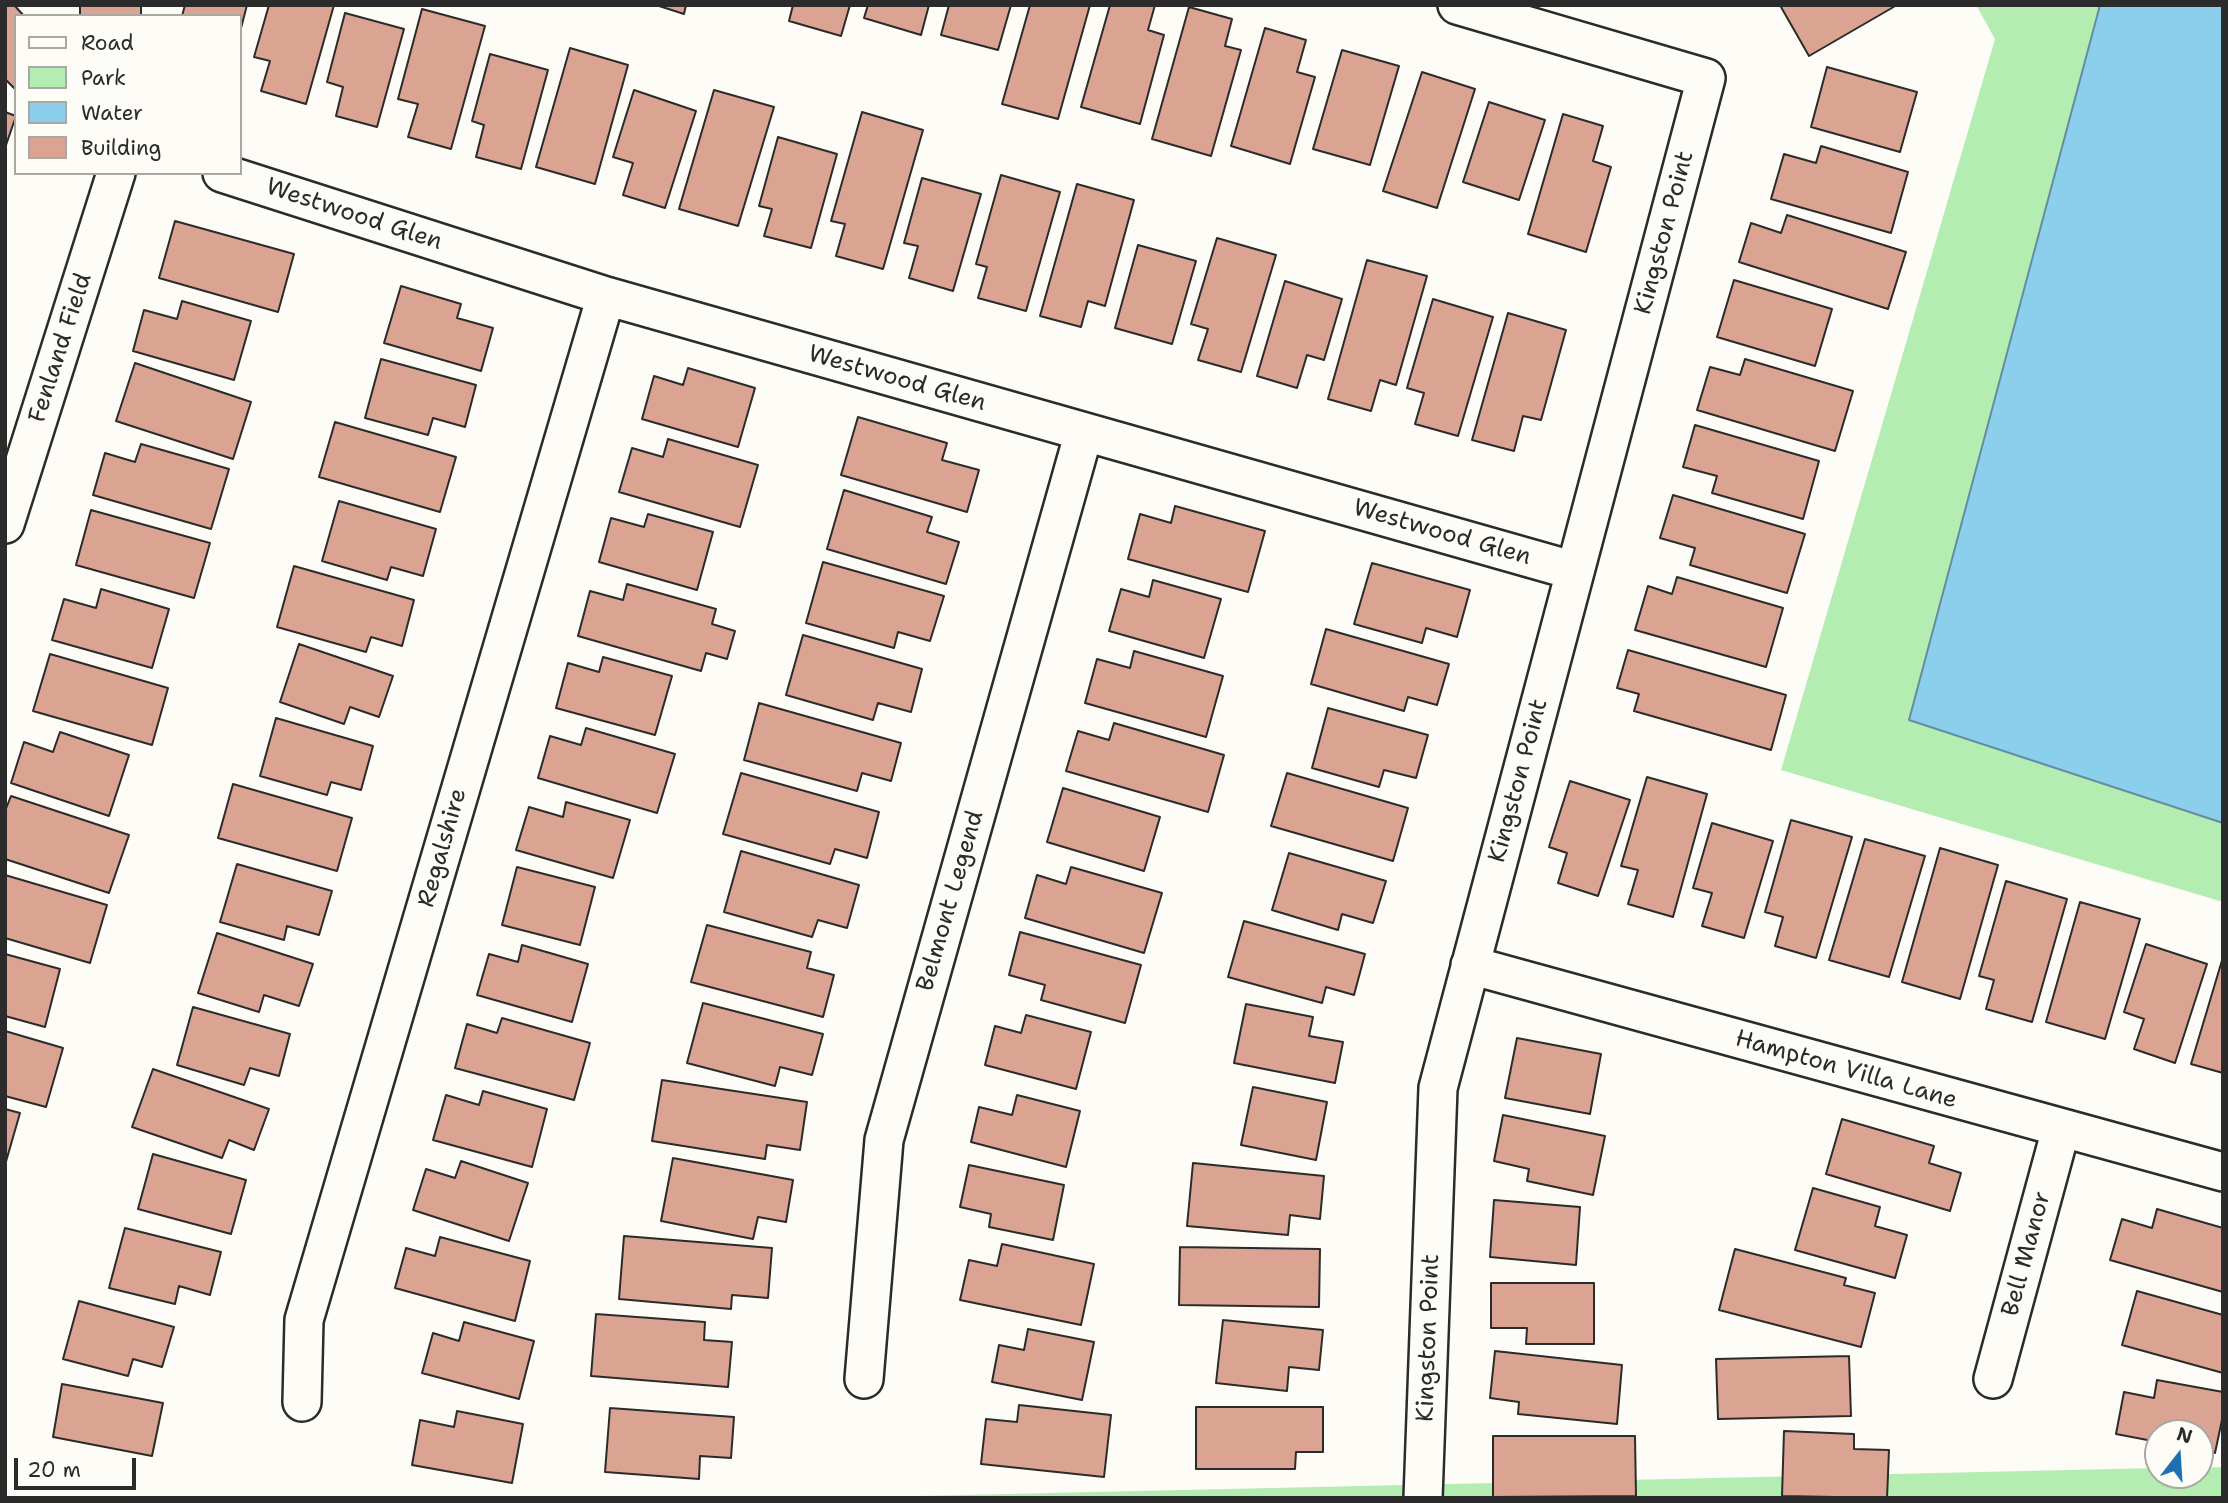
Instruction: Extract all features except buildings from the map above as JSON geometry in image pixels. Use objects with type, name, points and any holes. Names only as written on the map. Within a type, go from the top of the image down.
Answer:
[{"type":"street","name":"Kingston Point","points":[[1423,1498],[1438,1088],[1706,78],[1457,5]]},
{"type":"street","name":"Fenland Field","points":[[5,524],[115,175]]},
{"type":"street","name":"Westwood Glen","points":[[228,175],[606,296],[1575,571]]},
{"type":"street","name":"Regalshire","points":[[302,1402],[304,1320],[606,296]]},
{"type":"street","name":"Belmont Legend","points":[[864,1380],[884,1140],[1084,432]]},
{"type":"street","name":"Hampton Villa Lane","points":[[1470,965],[2223,1172]]},
{"type":"street","name":"Bell Manor","points":[[1993,1379],[2061,1129]]},
{"type":"green space","points":[[1976,5],[2223,5],[2223,902],[1781,770],[1995,39]]},
{"type":"green space","points":[[2214,1467],[2223,1467],[2223,1498],[829,1498],[2144,1468],[2144,1489],[2214,1489]]},
{"type":"water","points":[[2100,5],[2223,5],[2223,823],[1909,720]]}]
